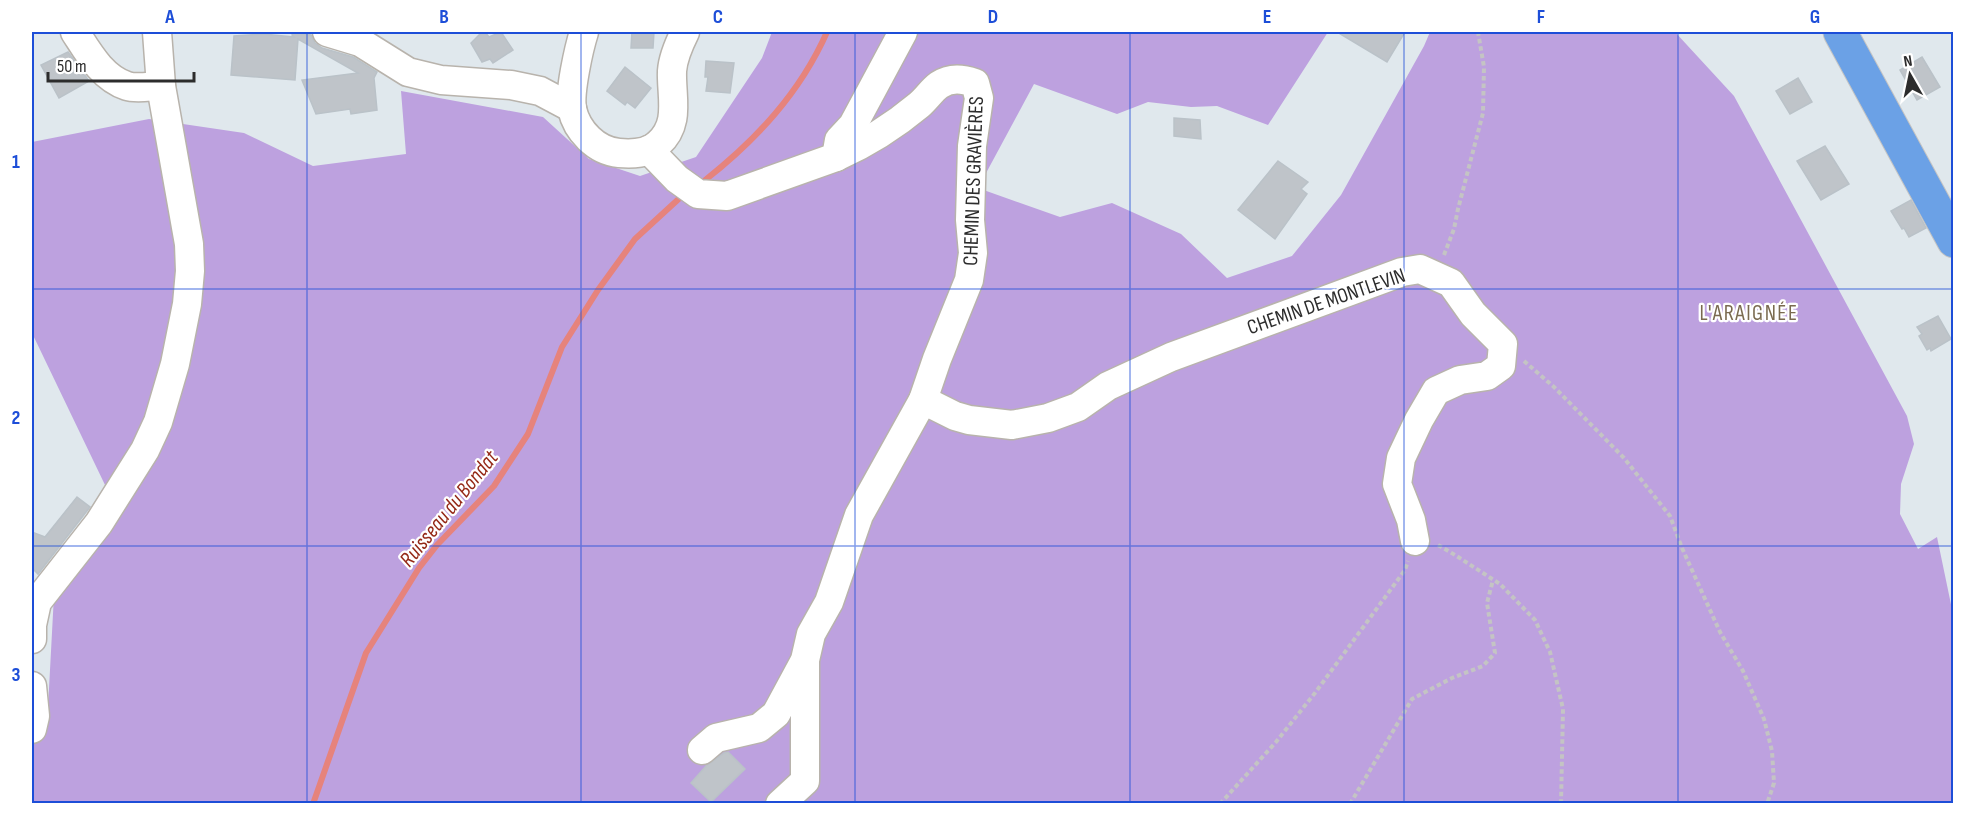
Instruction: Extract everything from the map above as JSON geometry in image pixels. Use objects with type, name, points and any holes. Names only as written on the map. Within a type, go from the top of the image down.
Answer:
[{"type":"main road","points":[[1840,32],[1953,242]]},
{"type":"street","points":[[75,32],[91,58],[109,77],[128,87],[160,86]]},
{"type":"street","points":[[32,639],[32,625],[38,602],[99,523],[145,450],[158,422],[175,364],[187,304],[190,271],[189,244],[160,86],[157,32]]},
{"type":"street","points":[[327,32],[360,42],[408,72],[441,80],[511,85],[540,91],[572,108]]},
{"type":"street","points":[[584,32],[574,78],[572,108],[581,132],[595,145],[616,153],[639,154],[657,146],[669,130],[675,110],[672,69],[678,46],[685,32]]},
{"type":"street","points":[[649,150],[677,179],[698,194],[718,195],[727,195],[836,157],[839,140],[853,125],[903,32]]},
{"type":"street","name":"CHEMIN DES GRAVIÈRES","points":[[836,157],[883,133],[921,104],[939,85],[962,79],[975,83],[980,99],[972,146],[970,220],[973,254],[969,280],[923,400]]},
{"type":"street","name":"CHEMIN DE MONTLEVIN","points":[[923,400],[955,417],[969,420],[1012,425],[1048,418],[1078,407],[1108,386],[1171,357],[1402,272],[1420,269],[1451,284],[1473,314],[1503,344]]},
{"type":"street","points":[[1415,541],[1411,520],[1397,484],[1401,458],[1419,420],[1436,392],[1460,380],[1487,376],[1500,366],[1503,344]]},
{"type":"street","points":[[780,804],[805,781],[805,660],[811,634],[829,602],[859,515],[923,400]]},
{"type":"street","points":[[702,750],[716,738],[759,728],[776,714],[805,660]]},
{"type":"street","points":[[32,686],[35,716],[32,729]]},
{"type":"path","points":[[1436,275],[1454,229],[1483,113],[1484,67],[1478,32]]},
{"type":"path","points":[[1503,344],[1554,387],[1608,441],[1670,516],[1720,632],[1743,670],[1764,719],[1772,751],[1774,783],[1767,804]]},
{"type":"path","points":[[1220,804],[1276,742],[1315,693],[1405,570],[1415,541],[1440,546],[1500,584],[1535,620],[1550,652],[1563,709],[1561,804]]},
{"type":"path","points":[[1350,804],[1412,699],[1452,678],[1484,666],[1495,652],[1487,603],[1493,580]]},
{"type":"shaded area","points":[[772,32],[1328,32],[1268,125],[1217,106],[1191,107],[1148,102],[1117,114],[1034,84],[978,188],[1060,217],[1112,203],[1181,234],[1227,278],[1292,256],[1341,195],[1430,32],[1675,32],[1734,96],[1907,416],[1914,444],[1901,484],[1900,514],[1918,549],[1937,537],[1953,614],[1953,803],[32,803],[32,736],[47,726],[54,595],[118,512],[32,333],[32,142],[149,119],[244,133],[313,166],[406,154],[401,91],[543,117],[589,159],[640,176],[696,157],[762,58]]},
{"type":"building","points":[[293,32],[311,35],[315,43],[322,48],[353,57],[377,72],[374,78],[377,110],[351,114],[350,109],[316,114],[302,80],[358,73],[298,39],[295,80],[231,75],[234,36],[263,34],[294,37]]},
{"type":"building","points":[[482,32],[489,37],[501,32],[513,50],[493,63],[490,59],[482,62],[471,43]]},
{"type":"building","points":[[632,32],[654,32],[653,48],[631,48]]},
{"type":"building","points":[[1337,32],[1405,32],[1387,62]]},
{"type":"building","points":[[68,52],[89,81],[59,98],[41,65]]},
{"type":"building","points":[[1922,57],[1940,87],[1917,100],[1900,70]]},
{"type":"building","points":[[706,61],[734,63],[730,93],[706,91],[708,77],[705,77]]},
{"type":"building","points":[[625,67],[651,88],[635,108],[627,102],[625,105],[607,91]]},
{"type":"building","points":[[1798,78],[1812,102],[1790,114],[1776,91]]},
{"type":"building","points":[[1174,118],[1200,120],[1201,139],[1174,136]]},
{"type":"building","points":[[1825,146],[1849,184],[1821,200],[1797,161]]},
{"type":"building","points":[[1278,161],[1308,182],[1301,189],[1307,194],[1275,239],[1238,210]]},
{"type":"building","points":[[1911,200],[1926,228],[1909,237],[1891,211]]},
{"type":"building","points":[[1938,316],[1951,339],[1931,351],[1930,348],[1927,350],[1917,327]]},
{"type":"building","points":[[77,497],[90,507],[38,574],[32,568],[32,532],[45,537]]},
{"type":"building","points":[[728,752],[745,769],[711,802],[691,783],[706,766]]},
{"type":"waterway","name":"Ruisseau du Bondat","points":[[704,181],[741,149],[775,114],[804,75],[827,32]]},
{"type":"waterway","name":"Ruisseau du Bondat","points":[[313,804],[366,653],[419,568],[437,545],[494,486],[528,434],[562,347],[598,290],[635,239],[683,195]]},
{"type":"district","name":"L'ARAIGNÉE","points":[[1749,312]]}]
